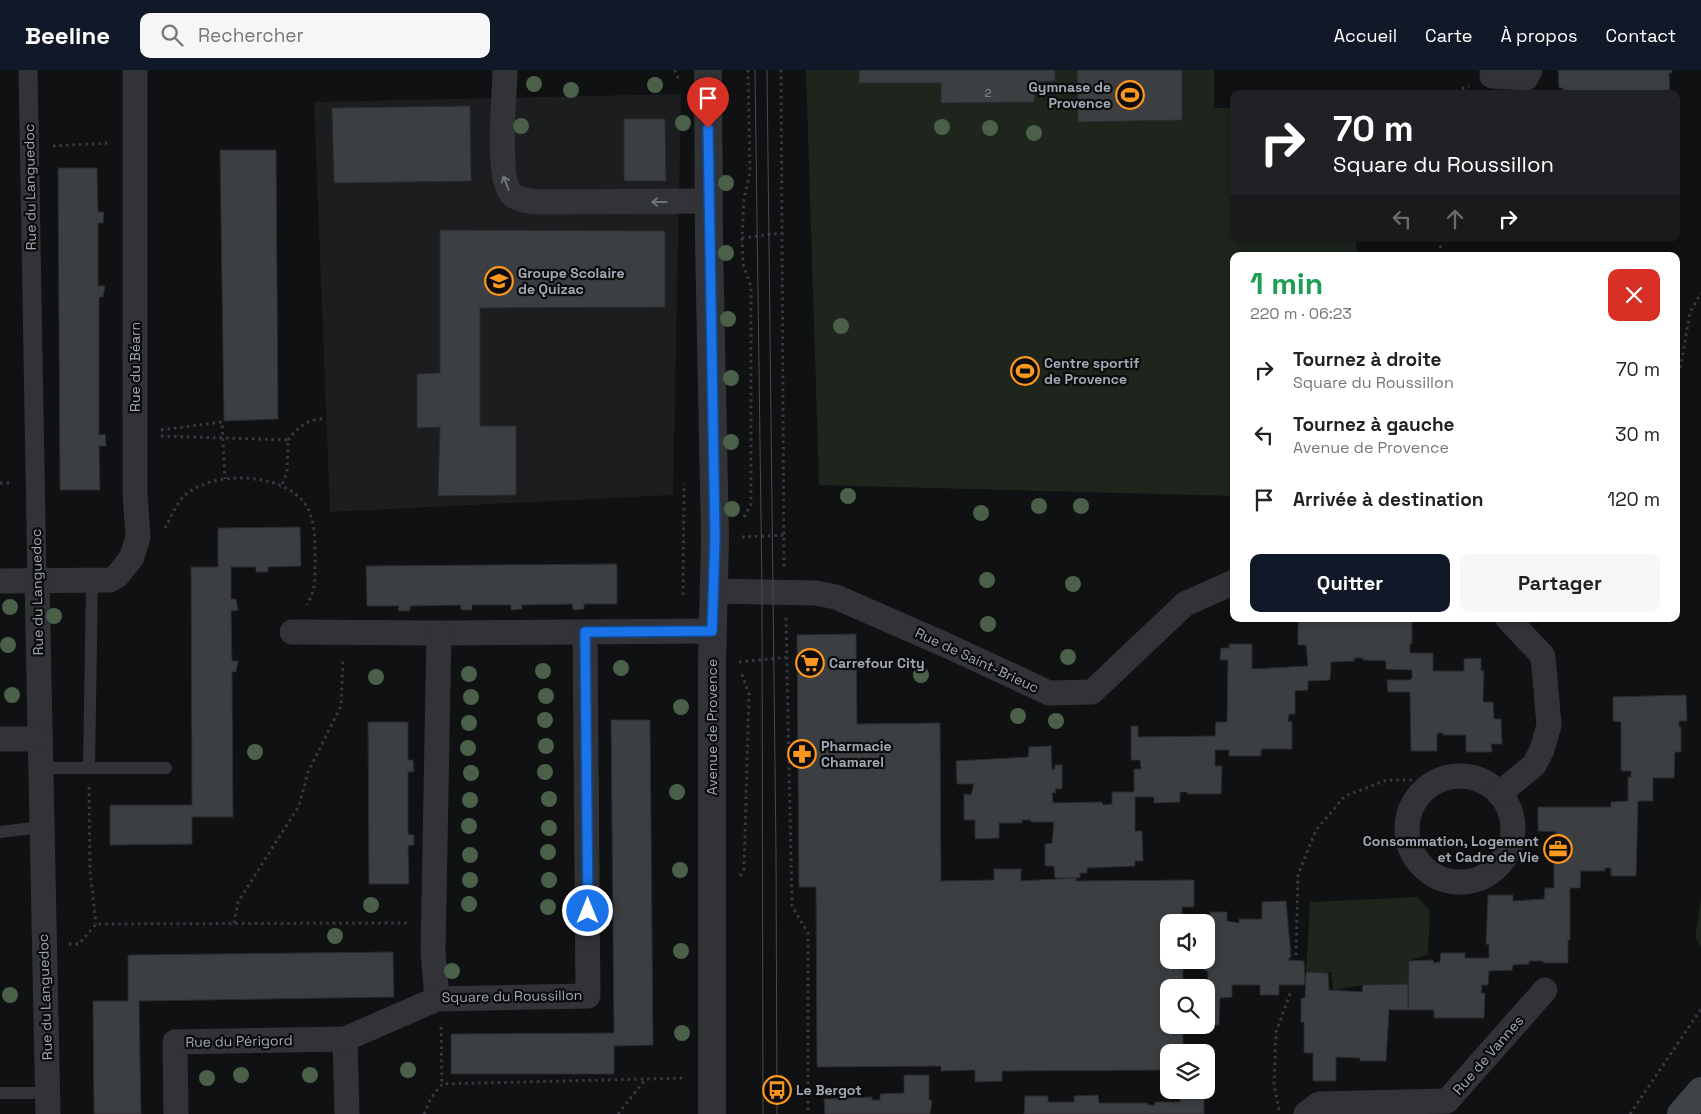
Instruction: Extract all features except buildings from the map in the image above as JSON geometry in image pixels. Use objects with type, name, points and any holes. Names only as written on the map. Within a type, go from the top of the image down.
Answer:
[{"type":"main road","points":[[1681,1114],[1701,1091]]},
{"type":"street","name":"Rue du Languedoc","points":[[28,70],[38,739],[48,1103]]},
{"type":"street","name":"Rue du Béarn","points":[[0,581],[110,580],[121,572],[132,558],[138,537],[135,494],[135,70]]},
{"type":"street","points":[[505,70],[502,162],[504,182],[513,196],[524,200],[540,202],[708,201]]},
{"type":"street","name":"Avenue de Provence","points":[[708,70],[708,201],[715,538],[712,631],[712,1114]]},
{"type":"street","points":[[1492,70],[1492,76],[1526,78],[1530,70]]},
{"type":"street","name":"Rue de Saint-Brieuc","points":[[713,591],[816,593],[836,598],[948,646],[1049,693],[1092,692],[1184,604],[1230,584]]},
{"type":"street","points":[[1500,794],[1534,765],[1542,750],[1549,725],[1543,656],[1511,622]]},
{"type":"street","points":[[292,632],[439,634],[712,631]]},
{"type":"street","name":"Square du Roussillon","points":[[439,634],[434,923],[436,999],[588,996],[585,632]]},
{"type":"street","points":[[0,739],[38,739]]},
{"type":"street","points":[[1458,776],[1473,778],[1488,784],[1500,794],[1512,820],[1512,835],[1509,849],[1502,862],[1491,872],[1479,879],[1464,882],[1450,881],[1436,876],[1424,868],[1414,856],[1409,842],[1407,826],[1410,810],[1418,797],[1429,786],[1443,779],[1458,776]]},
{"type":"street","name":"Rue de Vannes","points":[[1306,1114],[1319,1104],[1447,1101],[1546,990]]},
{"type":"street","name":"Rue du Périgord","points":[[176,1114],[175,1042],[345,1039],[436,999]]},
{"type":"street","points":[[345,1039],[346,1114]]},
{"type":"lane","points":[[89,768],[92,580]]},
{"type":"lane","points":[[40,768],[166,768]]},
{"type":"lane","points":[[0,832],[41,827]]},
{"type":"lane","points":[[0,1093],[48,1103]]},
{"type":"path","points":[[740,524],[751,504],[751,287],[743,264],[742,238],[744,199],[750,172],[748,70]]},
{"type":"path","points":[[30,146],[118,143]]},
{"type":"path","points":[[1680,370],[1690,312],[1701,293]]},
{"type":"path","points":[[281,488],[287,472],[288,440],[301,424],[310,420],[326,418]]},
{"type":"path","points":[[225,479],[224,438],[222,422],[163,429],[158,433],[163,438],[224,438],[288,440]]},
{"type":"path","points":[[164,530],[184,496],[199,486],[225,479],[258,479],[281,488],[303,501],[313,523],[314,592],[292,632]]},
{"type":"path","points":[[739,544],[740,530]]},
{"type":"path","points":[[234,923],[238,902],[299,806],[308,772],[341,706],[343,633]]},
{"type":"path","points":[[738,652],[738,662],[749,694],[744,869],[740,877]]},
{"type":"path","points":[[44,945],[79,944],[96,924],[90,871],[89,768]]},
{"type":"path","points":[[1296,955],[1298,875],[1316,830],[1345,796],[1387,780],[1410,780],[1429,786]]},
{"type":"path","points":[[96,924],[434,923]]},
{"type":"path","points":[[1280,1114],[1274,1085],[1276,1032],[1291,991]]},
{"type":"path","points":[[424,1114],[431,1098],[442,1084],[440,1015],[436,999]]},
{"type":"path","points":[[1630,1114],[1701,1009]]},
{"type":"path","points":[[442,1084],[711,1078]]},
{"type":"path","points":[[618,1114],[646,1080]]},
{"type":"shaded area","name":"Centre sportif de Provence","points":[[806,70],[1214,70],[1214,108],[1230,108],[1230,242],[1356,242],[1357,252],[1230,252],[1230,496],[819,485]]},
{"type":"shaded area","name":"Groupe Scolaire de Quizac","points":[[681,94],[673,495],[330,512],[314,102]]},
{"type":"shaded area","points":[[1418,897],[1430,911],[1428,954],[1409,961],[1408,984],[1363,985],[1333,990],[1331,972],[1306,972],[1310,902]]},
{"type":"shaded area","points":[[1701,900],[1701,947],[1695,937]]},
{"type":"tram line","points":[[755,70],[762,592],[763,1114]]},
{"type":"tram line","points":[[767,70],[777,1114]]},
{"type":"place","name":"Gymnase de Provence","points":[[1130,95]]},
{"type":"place","name":"Groupe Scolaire de Quizac","points":[[499,281]]},
{"type":"place","name":"Centre sportif de Provence","points":[[1025,371]]},
{"type":"place","name":"Carrefour City","points":[[810,663]]},
{"type":"place","name":"Pharmacie Chamarel","points":[[802,754]]},
{"type":"place","name":"Consommation, Logement et Cadre de Vie","points":[[1558,849]]},
{"type":"place","name":"Le Bergot","points":[[777,1090]]},
{"type":"route","points":[[588,911],[585,632],[712,631],[715,538],[708,128]]}]
